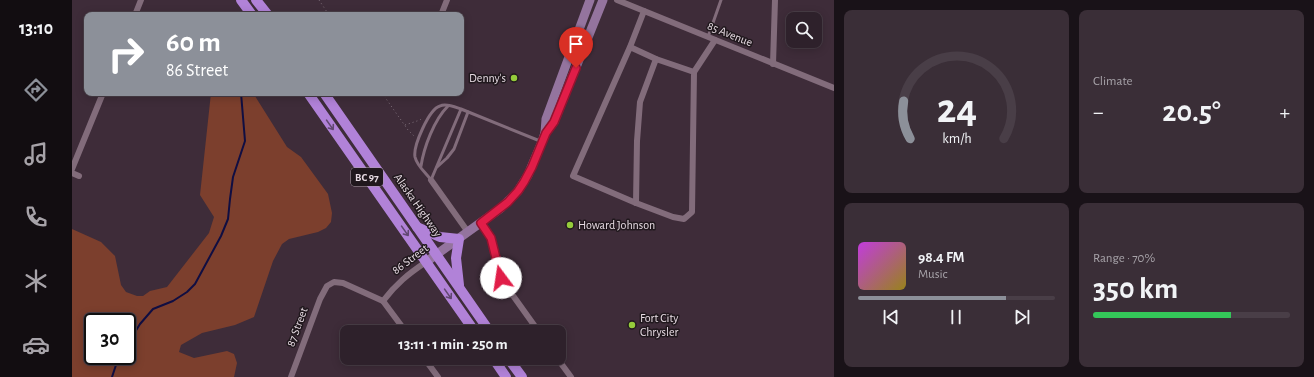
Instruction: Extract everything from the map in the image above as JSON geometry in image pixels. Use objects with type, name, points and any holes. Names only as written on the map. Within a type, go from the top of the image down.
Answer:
[{"type":"highway","points":[[241,0],[250,12]]},
{"type":"highway","points":[[256,0],[266,12]]},
{"type":"highway","name":"BC 97","points":[[310,96],[470,325]]},
{"type":"highway","name":"Alaska Highway","points":[[326,96],[485,325]]},
{"type":"highway","points":[[418,227],[440,237],[459,239],[456,258],[459,286]]},
{"type":"highway","points":[[498,365],[506,377]]},
{"type":"highway","points":[[513,365],[522,377]]},
{"type":"main road","name":"86 Street","points":[[544,137],[546,119],[590,0]]},
{"type":"main road","name":"86 Street","points":[[426,262],[481,223],[508,202],[518,191],[528,175],[544,137],[554,122],[603,0]]},
{"type":"street","points":[[136,12],[141,0]]},
{"type":"street","points":[[442,12],[447,0]]},
{"type":"street","name":"85 Avenue","points":[[617,0],[834,88]]},
{"type":"street","points":[[773,64],[775,0]]},
{"type":"street","points":[[644,11],[630,47],[573,176],[636,203],[684,220],[692,212],[694,72],[715,40]]},
{"type":"street","points":[[630,47],[656,59],[694,72]]},
{"type":"street","points":[[636,203],[637,141],[640,102],[656,59]]},
{"type":"street","points":[[72,169],[102,96]]},
{"type":"street","points":[[72,173],[79,176]]},
{"type":"street","points":[[431,180],[468,232]]},
{"type":"street","points":[[481,223],[491,238],[504,283],[534,325]]},
{"type":"street","name":"86 Street","points":[[383,301],[405,276],[426,262]]},
{"type":"street","name":"87 Street","points":[[291,377],[320,299],[327,286],[334,282],[343,283],[383,301]]},
{"type":"street","points":[[383,301],[401,325]]},
{"type":"street","points":[[429,365],[438,377]]},
{"type":"street","points":[[562,365],[571,377]]},
{"type":"lane","points":[[708,37],[720,0]]},
{"type":"lane","points":[[460,110],[431,180],[417,162],[415,152],[431,113],[440,105],[448,106],[468,112],[544,137]]},
{"type":"lane","points":[[420,166],[422,155],[438,117],[448,106]]},
{"type":"lane","points":[[436,168],[454,149],[468,112]]},
{"type":"path","points":[[318,0],[327,12]]},
{"type":"path","points":[[384,96],[404,125],[413,136],[419,140]]},
{"type":"path","points":[[404,125],[420,120],[423,117]]},
{"type":"shaded area","points":[[211,96],[255,96],[287,147],[301,157],[328,194],[332,213],[331,222],[326,228],[318,232],[289,239],[282,244],[273,261],[254,317],[235,325],[202,333],[181,345],[179,352],[194,358],[227,351],[234,354],[237,363],[234,377],[72,377],[72,229],[101,242],[115,256],[121,285],[126,292],[137,296],[143,296],[150,291],[167,287],[209,233],[214,217],[200,195]]},
{"type":"waterway","points":[[136,330],[153,309],[173,301],[187,292],[195,284],[221,236],[228,219],[233,177],[245,141],[241,96]]},
{"type":"waterway","points":[[112,377],[116,365]]},
{"type":"place","name":"Denny's","points":[[514,78]]},
{"type":"place","name":"Howard Johnson","points":[[570,225]]},
{"type":"place","name":"Fort City Chrysler","points":[[632,325]]},
{"type":"route","points":[[501,278],[491,238],[481,223],[514,197],[524,182],[546,133],[554,122],[576,68]]}]
